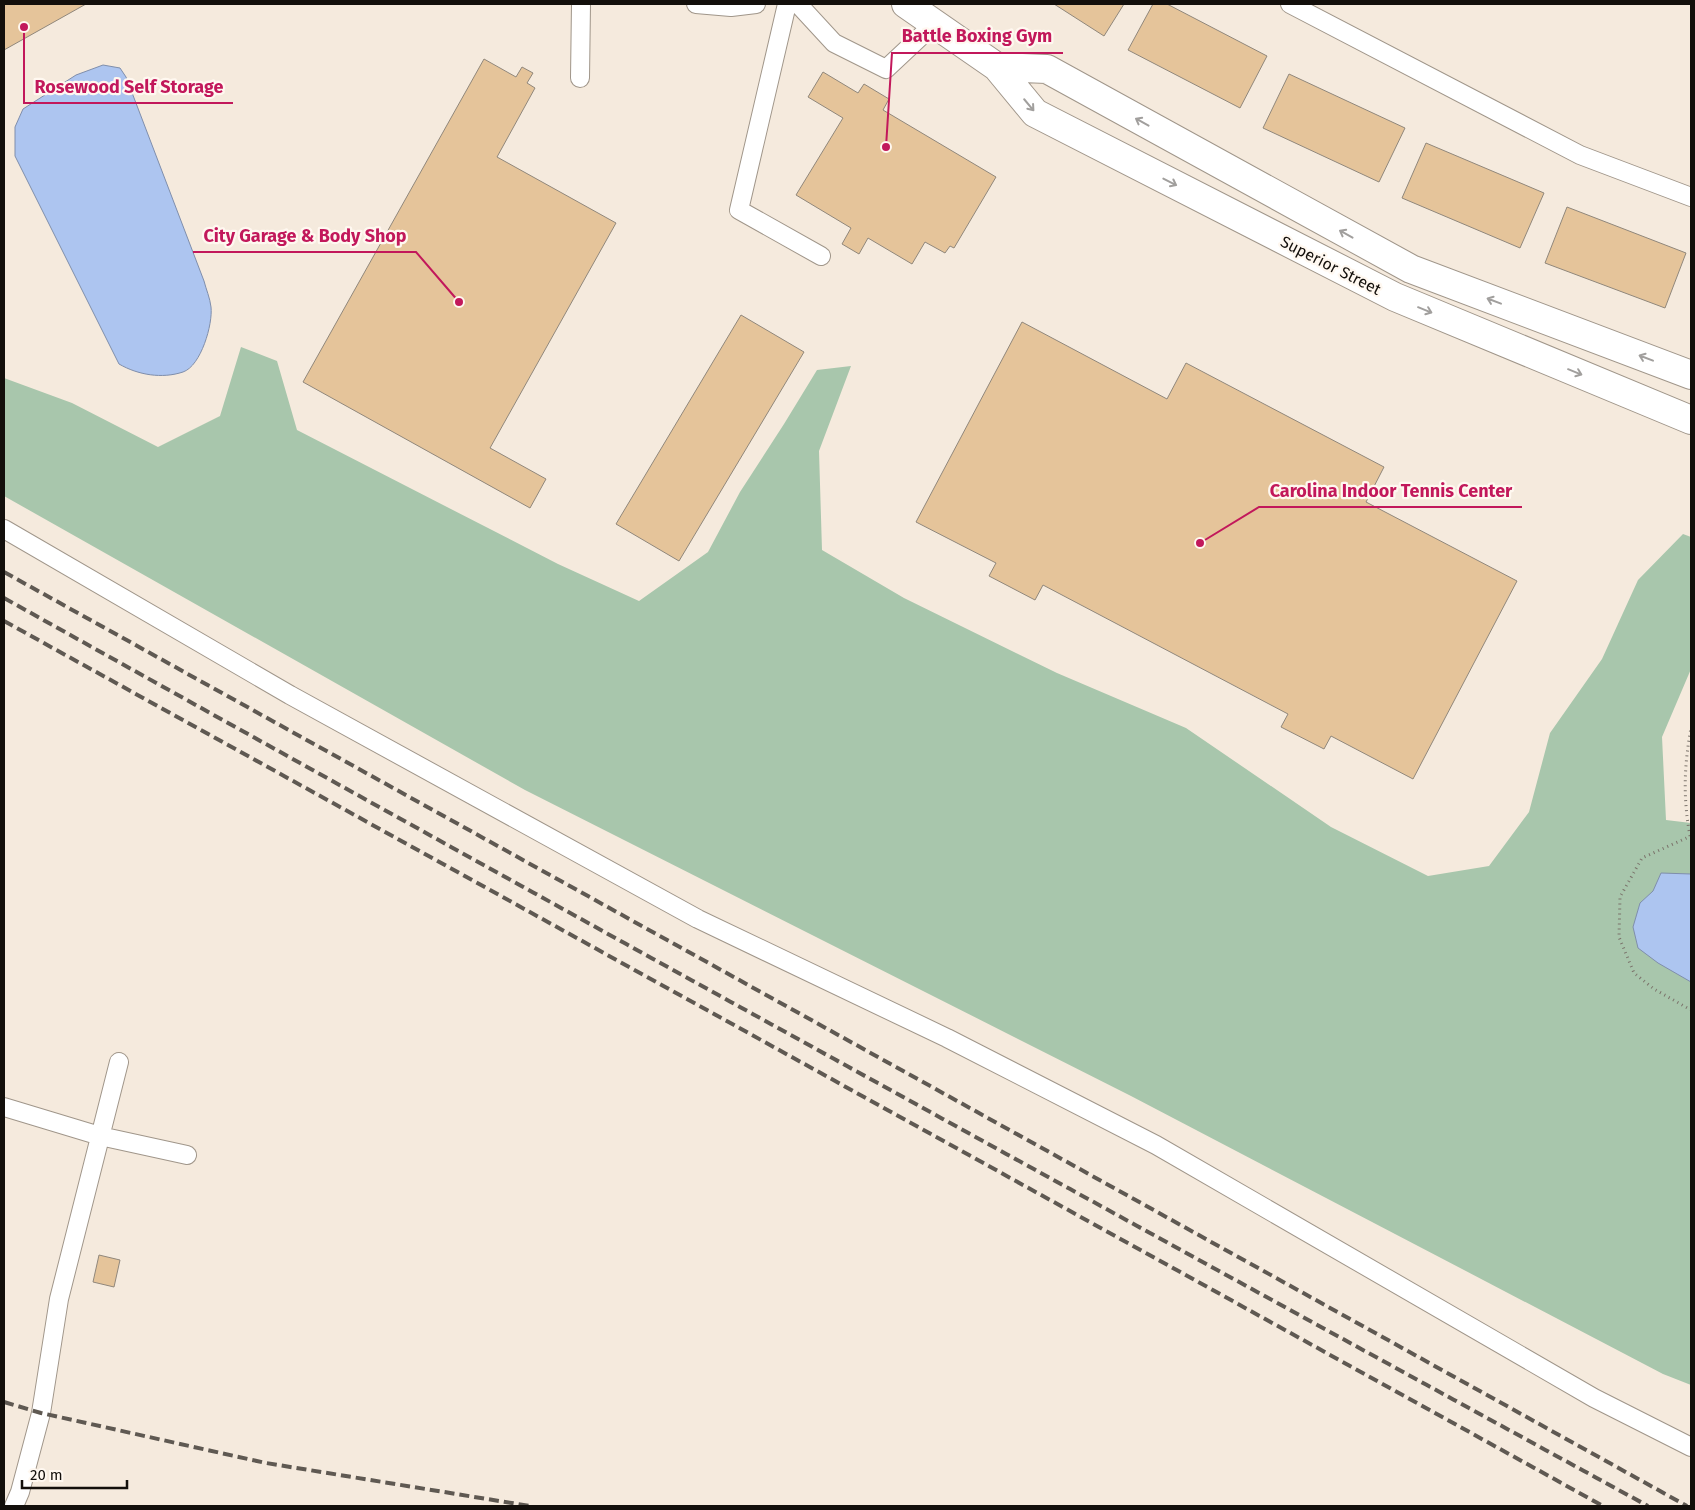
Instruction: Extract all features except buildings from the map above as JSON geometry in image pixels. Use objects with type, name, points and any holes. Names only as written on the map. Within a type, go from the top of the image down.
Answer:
[{"type":"street","name":"Superior Street","points":[[906,4],[997,68],[1035,113],[1395,298],[1691,420]]},
{"type":"street","name":"Superior Street","points":[[997,68],[1047,70],[1411,269],[1691,375]]},
{"type":"lane","points":[[580,78],[581,4]]},
{"type":"lane","points":[[696,4],[731,7],[756,4]]},
{"type":"lane","points":[[787,4],[739,210],[821,256]]},
{"type":"lane","points":[[798,4],[834,43],[886,69],[934,24]]},
{"type":"lane","points":[[1290,4],[1580,155],[1691,197]]},
{"type":"lane","points":[[1395,298],[1411,269]]},
{"type":"lane","points":[[4,529],[290,695],[698,919],[947,1038],[1156,1145],[1594,1398],[1691,1447]]},
{"type":"lane","points":[[14,1506],[20,1492],[41,1412],[58,1299],[120,1062]]},
{"type":"lane","points":[[4,1107],[100,1136],[186,1155]]},
{"type":"path","points":[[1691,728],[1685,766],[1685,811],[1691,836],[1642,858],[1620,897],[1619,937],[1634,973],[1654,989],[1691,1010]]},
{"type":"green space","points":[[241,347],[277,361],[297,430],[558,564],[639,601],[708,552],[740,492],[817,370],[851,366],[819,451],[822,550],[904,598],[1057,673],[1186,728],[1331,827],[1428,876],[1489,866],[1529,812],[1550,733],[1602,659],[1638,580],[1683,534],[1691,537],[1691,669],[1662,737],[1666,820],[1691,823],[1691,1385],[1663,1374],[1131,1096],[525,790],[4,496],[4,378],[72,403],[158,447],[220,416]]},
{"type":"water","points":[[103,65],[120,68],[126,77],[210,300],[210,323],[205,344],[195,362],[189,368],[175,374],[150,375],[134,371],[119,364],[15,156],[15,127],[23,109],[76,75]]},
{"type":"water","points":[[1661,873],[1691,874],[1691,982],[1658,963],[1638,948],[1633,927],[1640,903],[1653,891]]},
{"type":"railway","points":[[4,572],[1687,1506]]},
{"type":"railway","points":[[4,598],[825,1054],[1648,1506]]},
{"type":"railway","points":[[4,621],[1603,1506]]},
{"type":"railway","points":[[4,1402],[41,1413],[266,1463],[530,1506]]},
{"type":"place","name":"Rosewood Self Storage","points":[[24,27]]},
{"type":"place","name":"Battle Boxing Gym","points":[[886,147]]},
{"type":"place","name":"City Garage & Body Shop","points":[[459,302]]},
{"type":"place","name":"Carolina Indoor Tennis Center","points":[[1200,543]]}]
